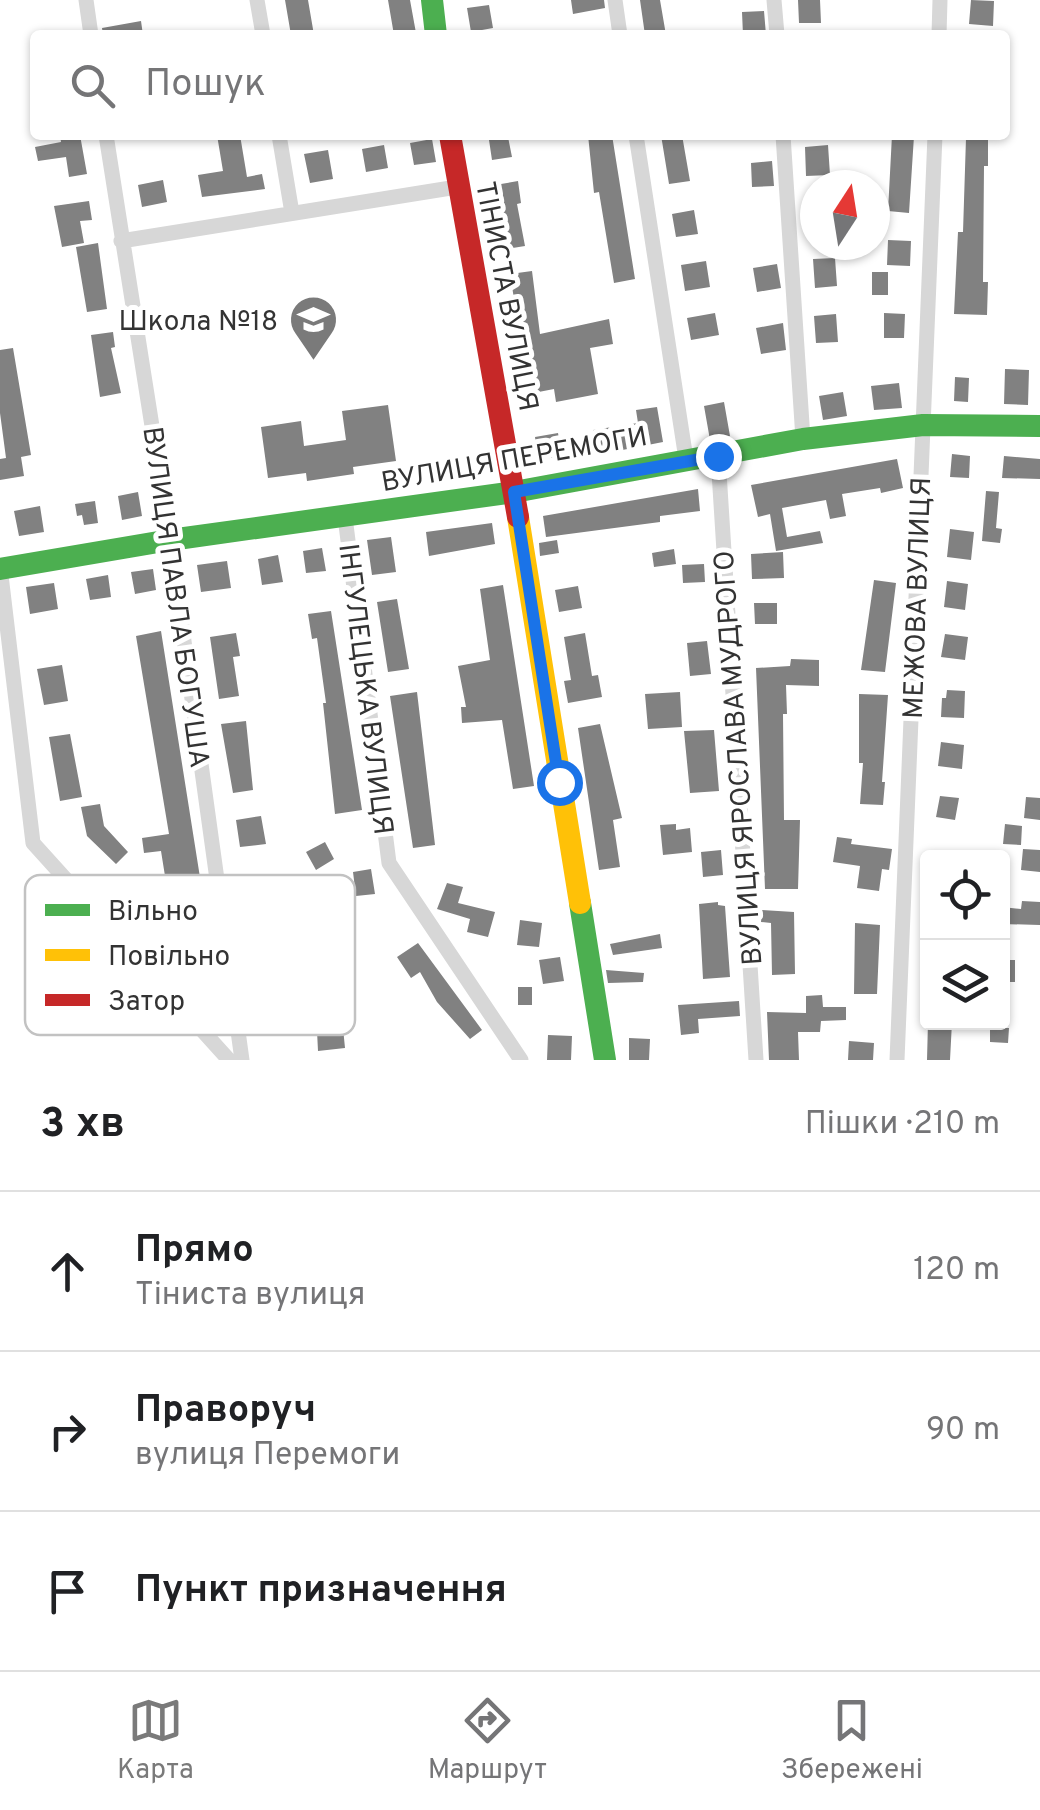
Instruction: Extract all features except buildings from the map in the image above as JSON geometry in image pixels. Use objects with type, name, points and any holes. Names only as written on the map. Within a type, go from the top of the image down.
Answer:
[{"type":"street","points":[[86,0],[90,30]]},
{"type":"street","points":[[258,0],[262,30]]},
{"type":"street","points":[[432,0],[435,30]]},
{"type":"street","points":[[615,0],[619,30]]},
{"type":"street","points":[[774,0],[776,30]]},
{"type":"street","points":[[939,30],[940,0]]},
{"type":"street","name":"ВУЛИЦЯ ПАВЛА БОГУША","points":[[107,140],[170,540],[216,875]]},
{"type":"street","points":[[280,140],[292,214]]},
{"type":"street","name":"ТІНИСТА ВУЛИЦЯ","points":[[451,140],[514,492],[606,1060]]},
{"type":"street","points":[[637,140],[686,459]]},
{"type":"street","points":[[783,140],[803,438]]},
{"type":"street","name":"МЕЖОВА ВУЛИЦЯ","points":[[897,1060],[935,140]]},
{"type":"street","points":[[121,241],[456,187]]},
{"type":"street","name":"ВУЛИЦЯ ПЕРЕМОГИ","points":[[0,568],[514,492],[803,438],[923,425],[1040,426]]},
{"type":"street","name":"ВУЛИЦЯ ЯРОСЛАВА МУДРОГО","points":[[718,456],[756,1060]]},
{"type":"street","name":"ІНГУЛЕЦЬКА ВУЛИЦЯ","points":[[344,517],[389,864],[521,1060]]},
{"type":"street","points":[[0,568],[33,844],[61,875]]},
{"type":"street","points":[[206,1035],[229,1060]]},
{"type":"street","name":"ВУЛИЦЯ ПАВЛА БОГУША","points":[[239,1035],[242,1060]]},
{"type":"traffic: fast","points":[[432,0],[435,30]]},
{"type":"traffic: fast","points":[[0,569],[170,540],[514,492],[803,439],[923,425],[1040,426]]},
{"type":"traffic: fast","points":[[580,903],[605,1060]]},
{"type":"traffic: slow","points":[[518,517],[580,903]]},
{"type":"traffic: jam","points":[[451,140],[518,517]]},
{"type":"place","name":"Школа №18","points":[[313,362]]},
{"type":"route","points":[[559,782],[514,492],[718,456]]}]
